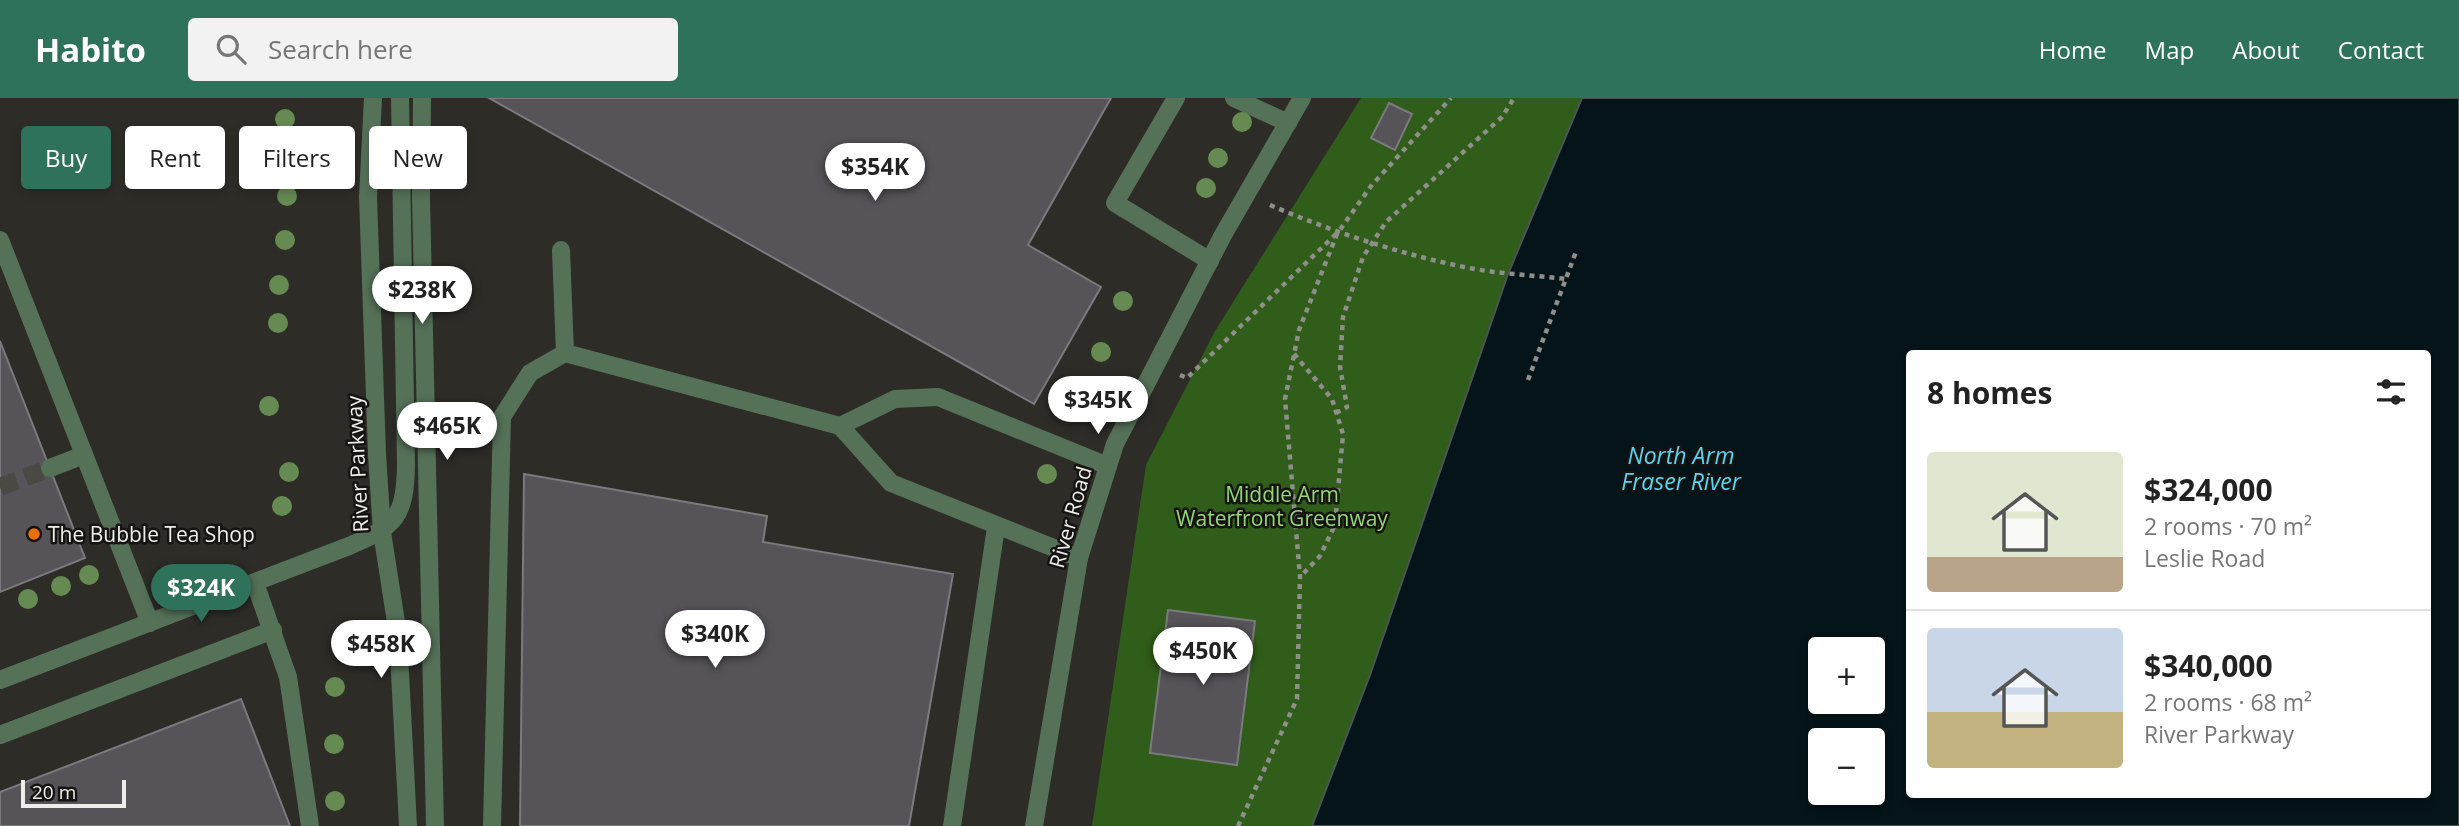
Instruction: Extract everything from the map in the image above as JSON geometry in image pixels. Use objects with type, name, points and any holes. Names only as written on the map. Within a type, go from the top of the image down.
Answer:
[{"type":"street","name":"River Parkway","points":[[373,98],[368,197],[382,532],[398,635],[408,826]]},
{"type":"street","points":[[0,680],[382,532],[400,512],[406,495],[400,98]]},
{"type":"street","points":[[422,98],[421,198],[435,826]]},
{"type":"street","points":[[1176,98],[1115,204],[1210,261]]},
{"type":"street","points":[[1234,98],[1288,123]]},
{"type":"street","name":"River Road","points":[[1034,826],[1079,558],[1115,444],[1210,261],[1302,98]]},
{"type":"street","points":[[0,240],[150,623]]},
{"type":"street","points":[[561,250],[565,353]]},
{"type":"street","points":[[492,826],[502,417],[530,373],[565,353],[840,426],[891,482],[996,527],[1079,558]]},
{"type":"street","points":[[840,426],[895,399],[938,397],[1108,467]]},
{"type":"street","points":[[50,468],[84,455]]},
{"type":"street","points":[[952,826],[996,527]]},
{"type":"street","points":[[255,583],[288,677],[310,826]]},
{"type":"street","points":[[0,735],[273,630]]},
{"type":"path","points":[[1156,365],[1187,378],[1337,234],[1371,186],[1451,98]]},
{"type":"path","points":[[1336,413],[1347,407],[1340,367],[1343,317],[1363,257],[1386,222],[1502,117],[1514,98]]},
{"type":"path","points":[[1281,210],[1337,234],[1385,248],[1467,267],[1566,279]]},
{"type":"path","points":[[1238,826],[1297,699],[1300,577],[1285,398],[1299,330],[1337,234]]},
{"type":"path","points":[[1528,380],[1577,249]]},
{"type":"path","points":[[1294,354],[1332,399],[1343,435],[1335,525],[1320,556],[1300,577]]},
{"type":"green space","name":"Middle Arm Waterfront Greenway","points":[[1361,98],[1582,98],[1508,274],[1370,675],[1312,826],[1092,826],[1146,465],[1215,331]]},
{"type":"water","name":"North Arm Fraser River","points":[[1582,98],[2459,98],[2459,826],[1312,826],[1370,675],[1508,274]]},
{"type":"building","points":[[489,98],[1111,98],[1028,245],[1101,287],[1034,404]]},
{"type":"building","points":[[1389,103],[1412,114],[1395,150],[1371,138]]},
{"type":"building","points":[[0,341],[85,558],[0,592]]},
{"type":"building","points":[[524,474],[767,516],[763,542],[953,574],[909,826],[520,826]]},
{"type":"building","points":[[1168,610],[1255,621],[1237,765],[1150,753]]},
{"type":"building","points":[[241,699],[290,826],[0,826],[0,792]]},
{"type":"tunnel","points":[[0,487],[50,468]]},
{"type":"place","name":"The Bubble Tea Shop","points":[[34,534]]}]
